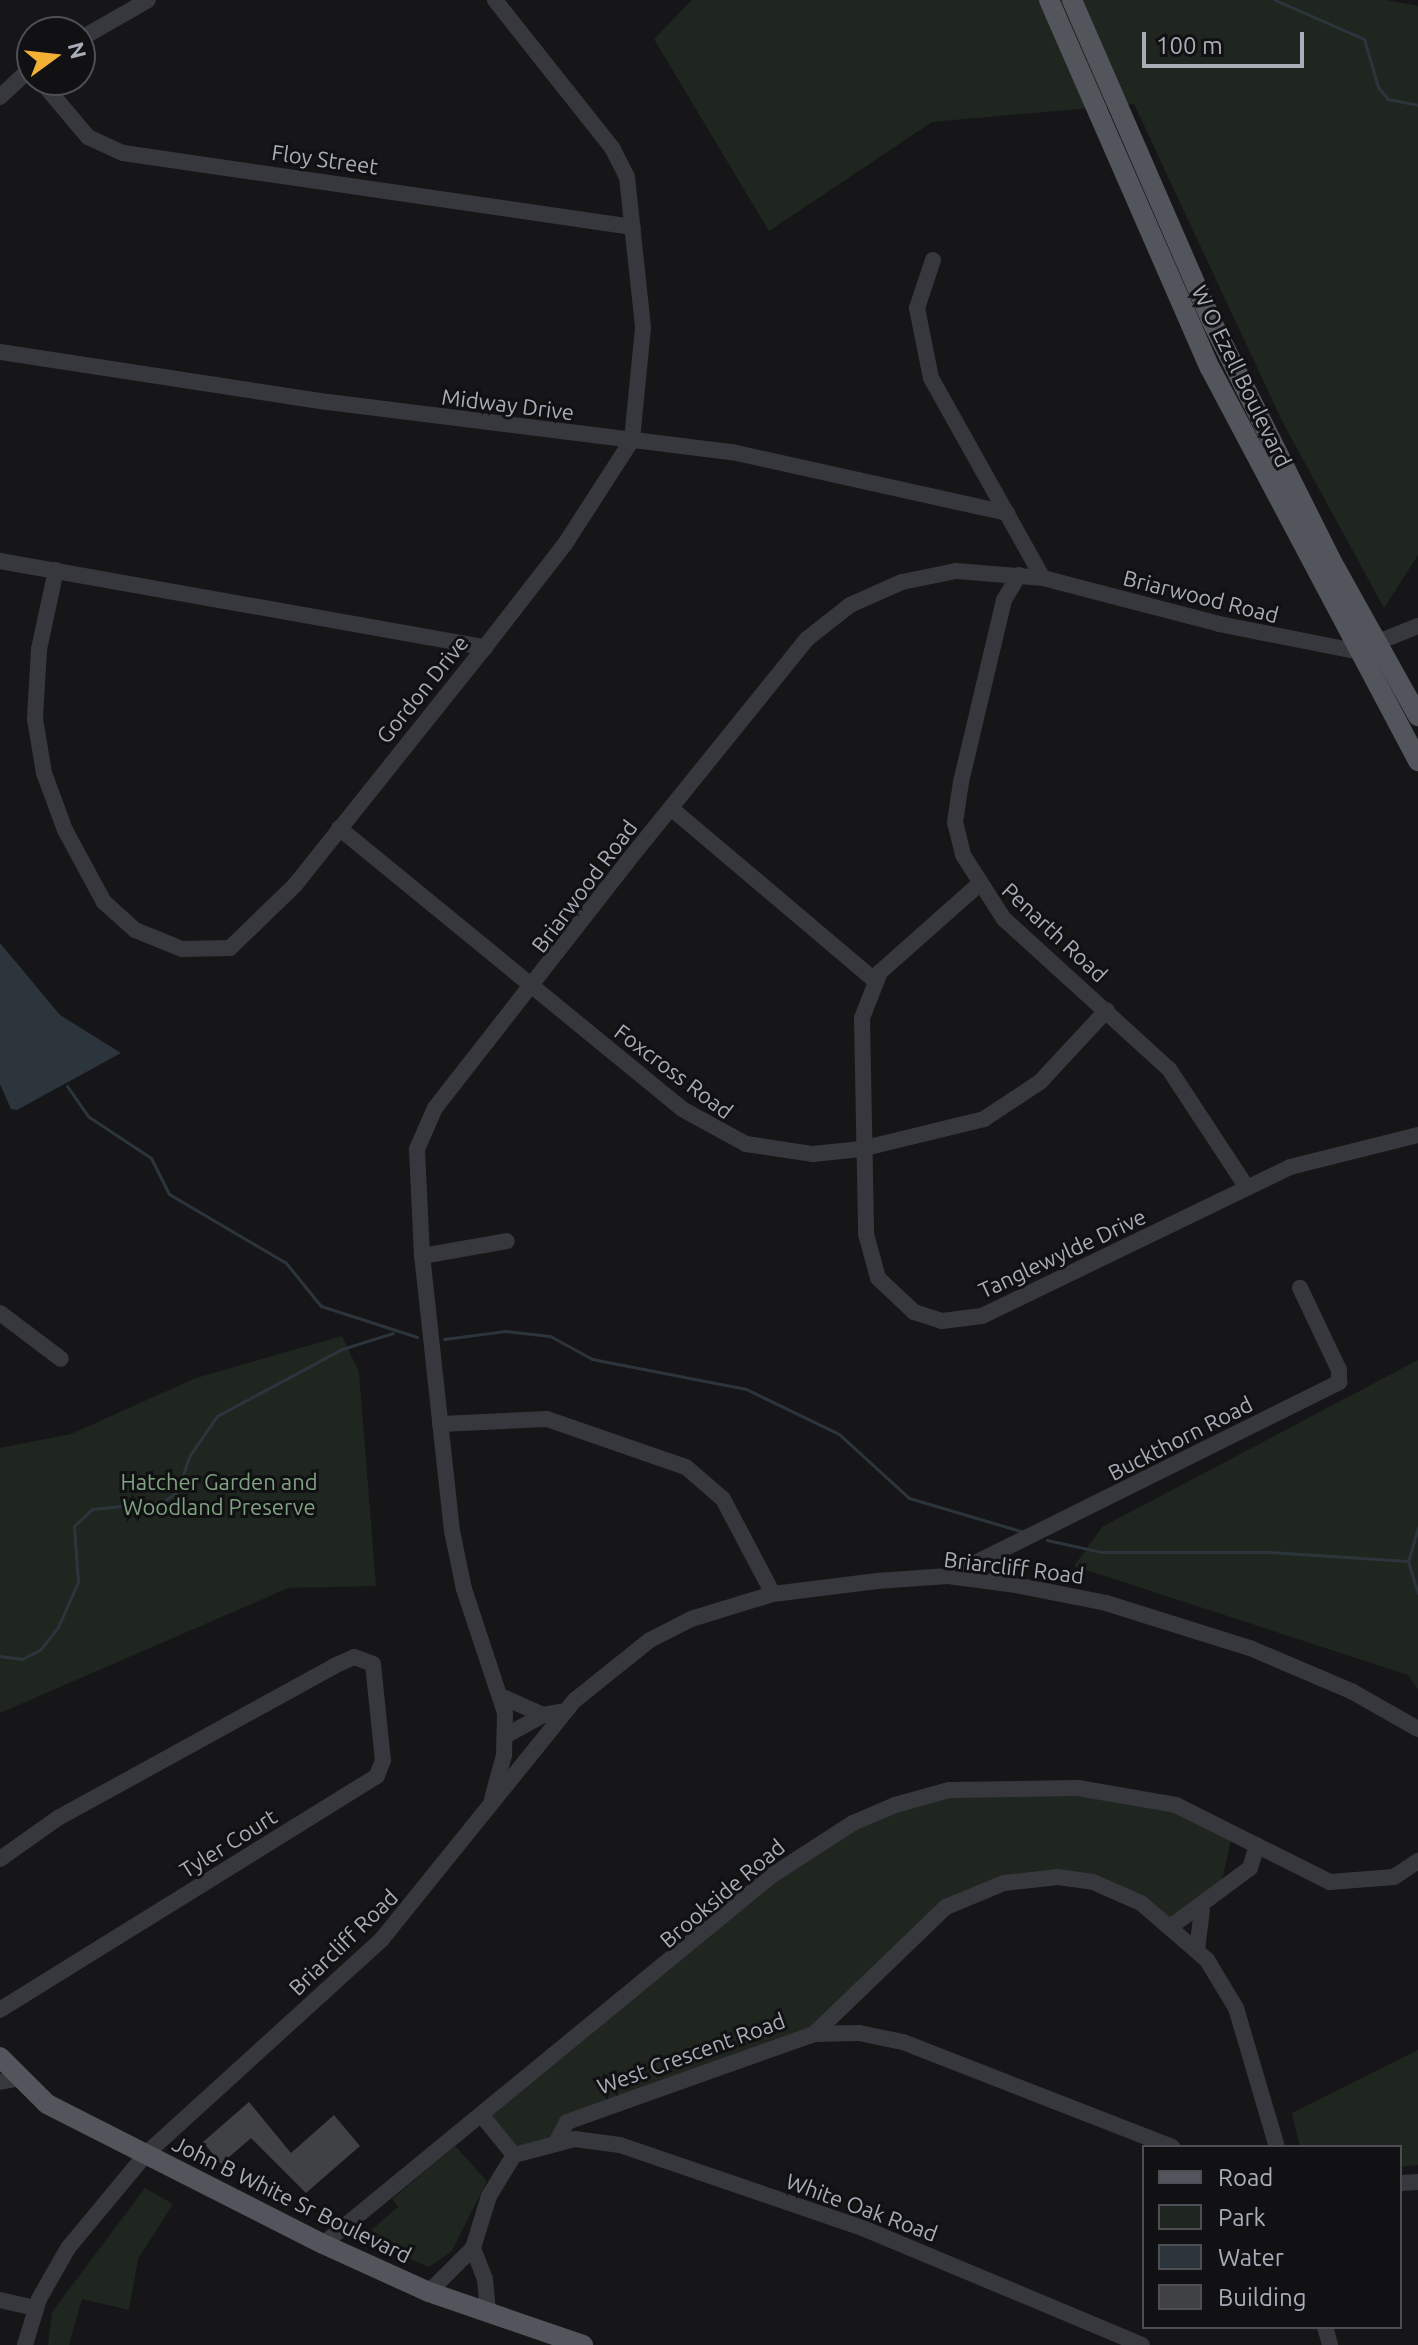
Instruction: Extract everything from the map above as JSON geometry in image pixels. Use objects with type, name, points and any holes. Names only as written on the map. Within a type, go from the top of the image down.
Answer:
[{"type":"main road","name":"W O Ezell Boulevard","points":[[1049,0],[1171,286],[1260,469],[1355,651],[1418,761]]},
{"type":"main road","name":"W O Ezell Boulevard","points":[[1072,0],[1186,267],[1278,456],[1418,716]]},
{"type":"main road","points":[[1075,64],[1095,56]]},
{"type":"main road","points":[[1260,469],[1278,456]]},
{"type":"main road","name":"John B White Sr Boulevard","points":[[0,2057],[8,2080],[47,2104],[323,2244],[429,2292],[583,2345]]},
{"type":"street","points":[[96,30],[148,0]]},
{"type":"street","name":"Gordon Drive","points":[[56,570],[39,649],[39,755],[78,858],[119,917],[168,945],[197,951],[230,948],[271,912],[485,647],[565,544],[632,440],[643,327],[633,227],[619,158],[495,0]]},
{"type":"street","points":[[0,97],[16,84]]},
{"type":"street","name":"Floy Street","points":[[54,96],[88,137],[123,153],[633,227]]},
{"type":"street","points":[[933,260],[917,308],[925,358],[949,415],[1043,578]]},
{"type":"street","name":"Midway Drive","points":[[0,352],[804,465],[1007,513]]},
{"type":"street","points":[[0,561],[485,647]]},
{"type":"street","name":"Briarwood Road","points":[[492,1799],[505,1736],[503,1697],[457,1560],[422,1256],[416,1162],[427,1119],[534,988],[672,809],[827,620],[875,592],[928,575],[988,570],[1043,578],[1219,624],[1355,651]]},
{"type":"street","name":"Penarth Road","points":[[1019,575],[1004,600],[982,683],[957,802],[958,839],[977,886],[1004,919],[1107,1010],[1190,1094],[1246,1186]]},
{"type":"street","points":[[1355,651],[1418,626]]},
{"type":"street","points":[[672,809],[874,980]]},
{"type":"street","name":"Foxcross Road","points":[[339,828],[714,1131],[797,1153],[861,1149],[937,1134],[999,1112],[1040,1082],[1107,1010]]},
{"type":"street","name":"Tanglewylde Drive","points":[[977,886],[924,927],[874,980],[859,1038],[861,1149],[874,1269],[901,1304],[942,1321],[994,1311],[1246,1186],[1317,1157],[1418,1135]]},
{"type":"street","points":[[422,1256],[507,1241]]},
{"type":"street","name":"Buckthorn Road","points":[[948,1576],[1339,1382],[1339,1370],[1300,1288]]},
{"type":"street","points":[[0,1313],[61,1359]]},
{"type":"street","points":[[440,1424],[547,1419],[686,1467],[723,1499],[773,1594]]},
{"type":"street","name":"Briarcliff Road","points":[[25,2345],[36,2308],[68,2248],[147,2153],[382,1939],[450,1863],[492,1799],[565,1711],[650,1640],[705,1614],[773,1594],[948,1576],[1061,1593],[1162,1619],[1302,1668],[1418,1729]]},
{"type":"street","name":"Tyler Court","points":[[0,1859],[58,1818],[334,1666],[354,1657],[369,1661],[383,1760],[377,1776],[0,2010]]},
{"type":"street","points":[[503,1697],[543,1715]]},
{"type":"street","name":"Briarcliff Road","points":[[505,1736],[543,1715],[565,1711]]},
{"type":"street","points":[[505,1736],[543,1738]]},
{"type":"street","name":"Brookside Road","points":[[323,2244],[483,2117],[771,1876],[853,1823],[895,1805],[949,1790],[1078,1788],[1176,1805],[1287,1862]]},
{"type":"street","points":[[1250,1868],[1257,1845]]},
{"type":"street","points":[[1173,1925],[1202,1909],[1250,1868],[1287,1862],[1319,1879],[1353,1884],[1394,1877],[1418,1861]]},
{"type":"street","name":"West Crescent Road","points":[[514,2155],[558,2139],[567,2122],[814,2034],[946,1907],[1004,1883],[1058,1877],[1093,1882],[1173,1925],[1197,1950],[1236,2008],[1276,2145]]},
{"type":"street","points":[[1197,1950],[1202,1909]]},
{"type":"street","points":[[814,2034],[859,2033],[903,2042],[1167,2145]]},
{"type":"street","points":[[429,2292],[473,2248],[489,2196],[514,2155],[483,2117]]},
{"type":"street","name":"White Oak Road","points":[[558,2139],[620,2145],[865,2229],[1142,2345]]},
{"type":"street","points":[[473,2248],[485,2279],[488,2312]]},
{"type":"street","points":[[0,2300],[36,2308]]},
{"type":"green space","points":[[692,0],[1387,0],[1418,6],[1418,555],[1384,608],[1282,421],[1134,104],[932,122],[769,231],[654,39]]},
{"type":"green space","name":"Hatcher Garden and Woodland Preserve","points":[[342,1336],[359,1372],[376,1586],[288,1588],[0,1713],[0,1448],[71,1434],[196,1378]]},
{"type":"green space","points":[[1418,1360],[1418,1689],[1408,1675],[1074,1566],[1102,1527]]},
{"type":"green space","points":[[949,1790],[1143,1798],[1233,1831],[1221,1885],[1173,1925],[1093,1882],[1022,1879],[966,1897],[814,2034],[567,2122],[558,2139],[514,2155],[483,2117],[771,1876],[853,1823]]},
{"type":"green space","points":[[1418,2050],[1418,2165],[1402,2167],[1402,2145],[1300,2145],[1292,2113]]},
{"type":"green space","points":[[455,2146],[487,2181],[452,2251],[429,2267],[362,2238],[398,2207],[392,2199]]},
{"type":"green space","points":[[145,2188],[173,2204],[138,2259],[129,2310],[82,2299],[69,2345],[48,2345],[52,2312]]},
{"type":"water","points":[[0,943],[60,1015],[121,1053],[17,1110],[11,1109],[0,1084]]},
{"type":"building","points":[[249,2102],[291,2153],[334,2115],[360,2146],[306,2193],[251,2138],[221,2164],[203,2142]]},
{"type":"waterway","points":[[1275,0],[1364,39],[1378,87],[1388,99],[1418,105]]},
{"type":"waterway","points":[[67,1086],[89,1117],[151,1158],[169,1194],[286,1263],[321,1306],[417,1337]]},
{"type":"waterway","points":[[444,1339],[506,1331],[550,1336],[592,1359],[746,1389],[839,1434],[909,1498],[1024,1532]]},
{"type":"waterway","points":[[0,1656],[22,1659],[40,1650],[58,1627],[78,1582],[74,1526],[92,1509],[163,1502],[177,1492],[190,1455],[217,1416],[342,1349],[393,1333]]},
{"type":"waterway","points":[[1418,1527],[1408,1561],[1418,1593]]},
{"type":"waterway","points":[[1047,1540],[1101,1552],[1269,1552],[1408,1561]]}]
